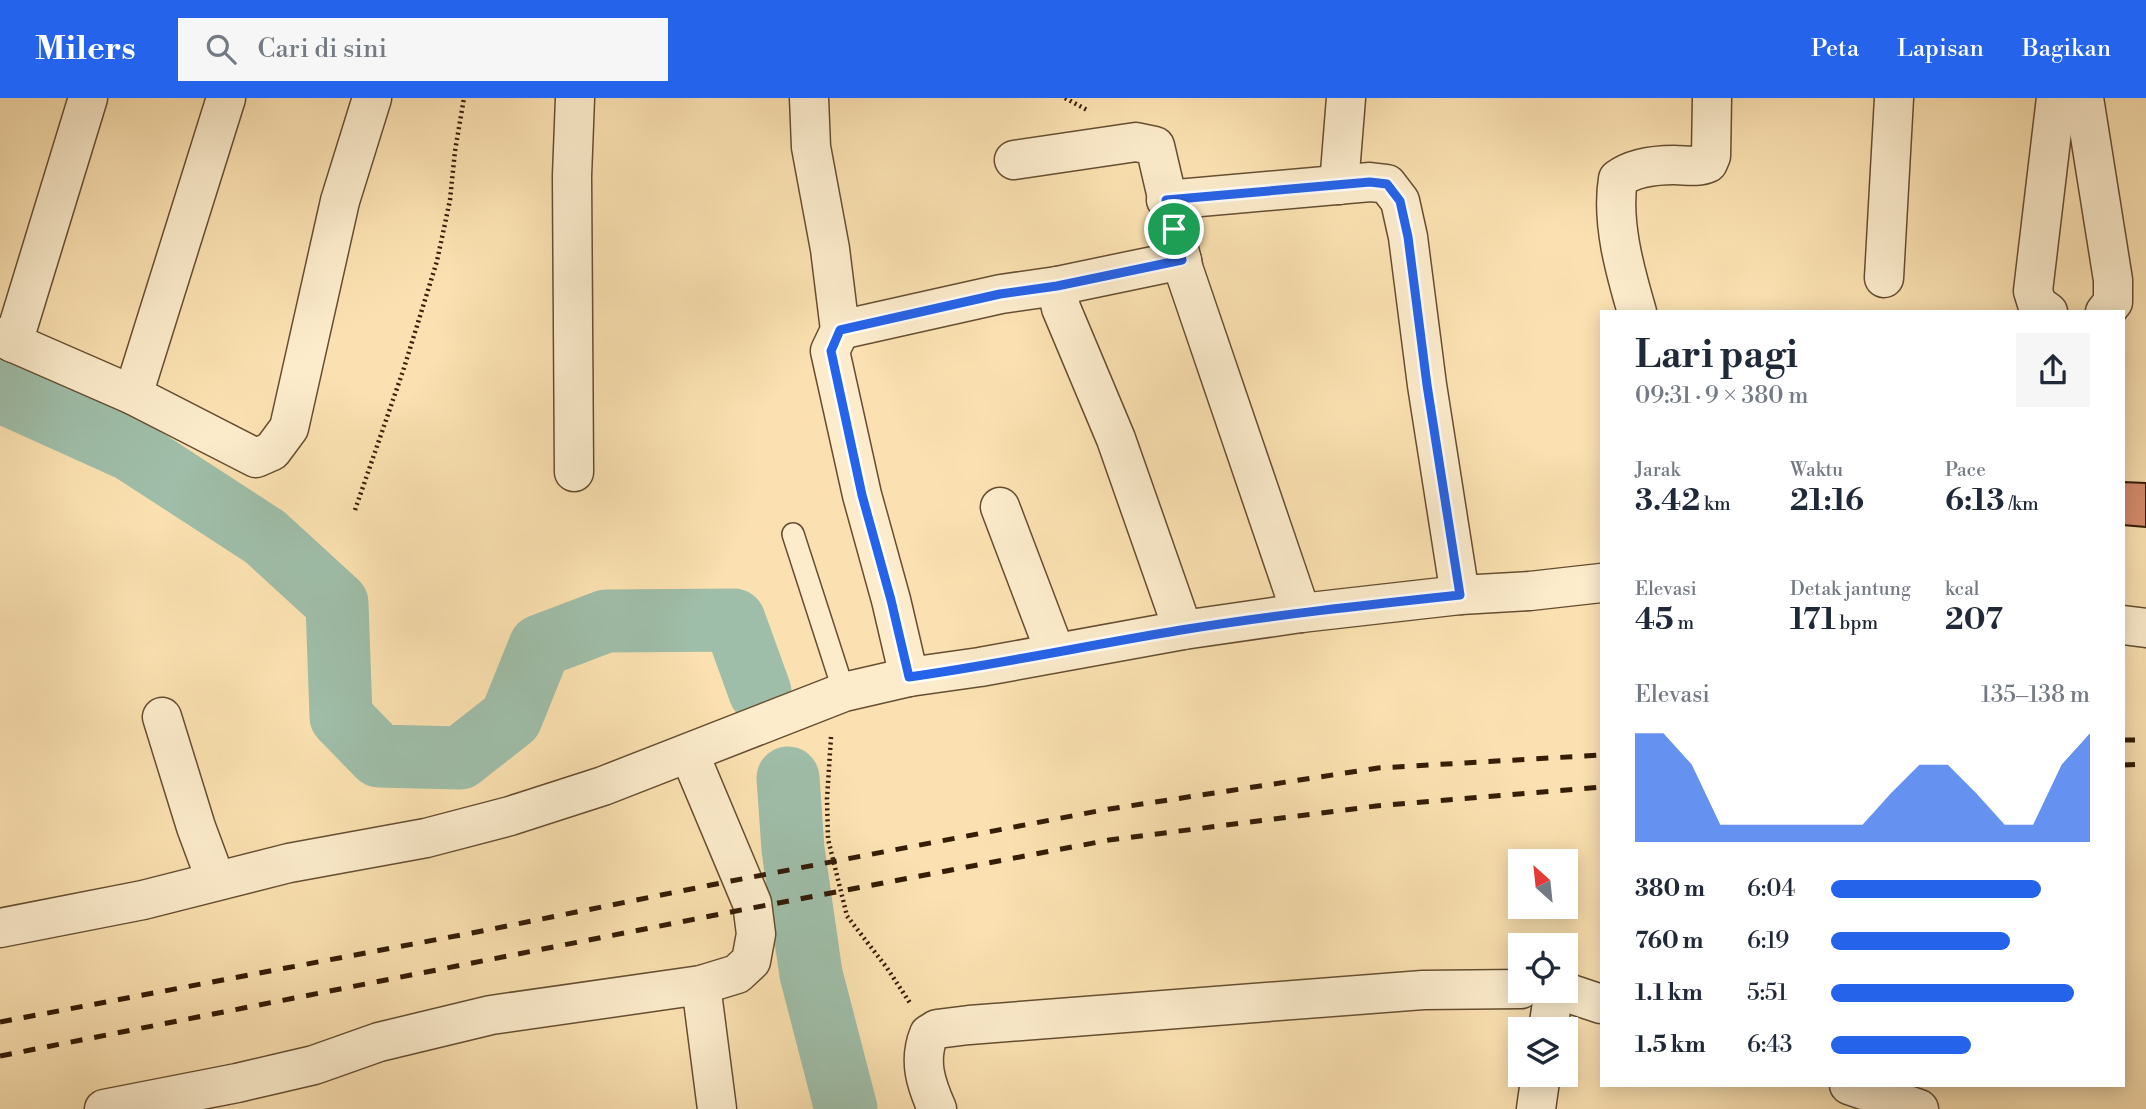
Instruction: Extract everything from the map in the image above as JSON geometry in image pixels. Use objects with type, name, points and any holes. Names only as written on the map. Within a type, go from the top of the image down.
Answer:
[{"type":"street","points":[[88,98],[7,340],[133,395],[256,458],[272,451],[289,428],[340,201],[372,98]]},
{"type":"street","points":[[133,395],[226,98]]},
{"type":"street","points":[[574,472],[572,176],[575,98]]},
{"type":"street","points":[[809,98],[811,147],[830,249],[840,330],[831,351],[862,495],[909,677]]},
{"type":"street","points":[[1339,185],[1346,98]]},
{"type":"street","points":[[1637,310],[1620,237],[1616,193],[1618,179],[1626,173],[1643,168],[1708,163],[1711,156],[1712,98]]},
{"type":"street","points":[[1884,278],[1894,98]]},
{"type":"street","points":[[2046,310],[2037,303],[2033,291],[2056,98]]},
{"type":"street","points":[[2084,98],[2113,280],[2113,302],[2107,310]]},
{"type":"street","points":[[2053,136],[2092,138]]},
{"type":"street","points":[[1014,160],[1136,142],[1156,146],[1166,200],[1206,338],[1301,613]]},
{"type":"street","points":[[1166,200],[1370,182],[1387,184],[1400,201],[1408,237],[1427,385],[1460,595]]},
{"type":"street","points":[[840,330],[1000,294],[1057,286],[1182,260]]},
{"type":"street","points":[[1057,286],[1061,308],[1116,439],[1183,630]]},
{"type":"street","points":[[1000,507],[1055,652]]},
{"type":"street","points":[[0,928],[144,900],[289,863],[426,838],[510,816],[603,786],[844,692],[909,677],[980,667],[1183,630],[1301,613],[1600,583]]},
{"type":"street","points":[[2125,625],[2146,628]]},
{"type":"street","points":[[162,717],[196,827],[216,881]]},
{"type":"street","points":[[104,1109],[314,1065],[379,1042],[491,1015],[701,985],[737,974],[751,961],[756,934],[752,903],[689,753]]},
{"type":"street","points":[[701,985],[717,1109]]},
{"type":"street","points":[[937,1109],[927,1085],[922,1062],[925,1042],[929,1034],[937,1029],[1010,1021],[1423,990],[1508,989]]},
{"type":"street","points":[[1578,997],[1600,1004]]},
{"type":"street","points":[[1536,1109],[1539,1087]]},
{"type":"street","points":[[1855,1087],[1919,1109]]},
{"type":"lane","points":[[793,534],[844,692]]},
{"type":"path","points":[[355,510],[404,368],[437,261],[450,200],[464,98]]},
{"type":"path","points":[[844,692],[832,729],[827,799],[828,839],[847,916],[887,968],[916,1012]]},
{"type":"building","points":[[2125,482],[2146,483],[2146,527],[2125,525]]},
{"type":"waterway","points":[[0,391],[131,450],[265,537],[337,603],[341,717],[379,756],[460,758],[511,718],[540,646],[606,621],[734,620],[760,692]]},
{"type":"waterway","points":[[788,778],[793,849],[811,974],[846,1109]]},
{"type":"railway","points":[[2125,740],[2146,740]]},
{"type":"railway","points":[[0,1022],[1103,810],[1378,768],[1600,755]]},
{"type":"railway","points":[[2125,765],[2146,764]]},
{"type":"railway","points":[[0,1056],[1109,840],[1376,806],[1600,787]]},
{"type":"route","points":[[1370,182],[1387,184],[1400,201],[1408,237],[1427,385],[1460,595],[1183,630],[980,667],[909,677],[839,393],[831,351],[840,330],[1000,294],[1057,286],[1182,260],[1174,229],[1166,200],[1370,182]]}]
